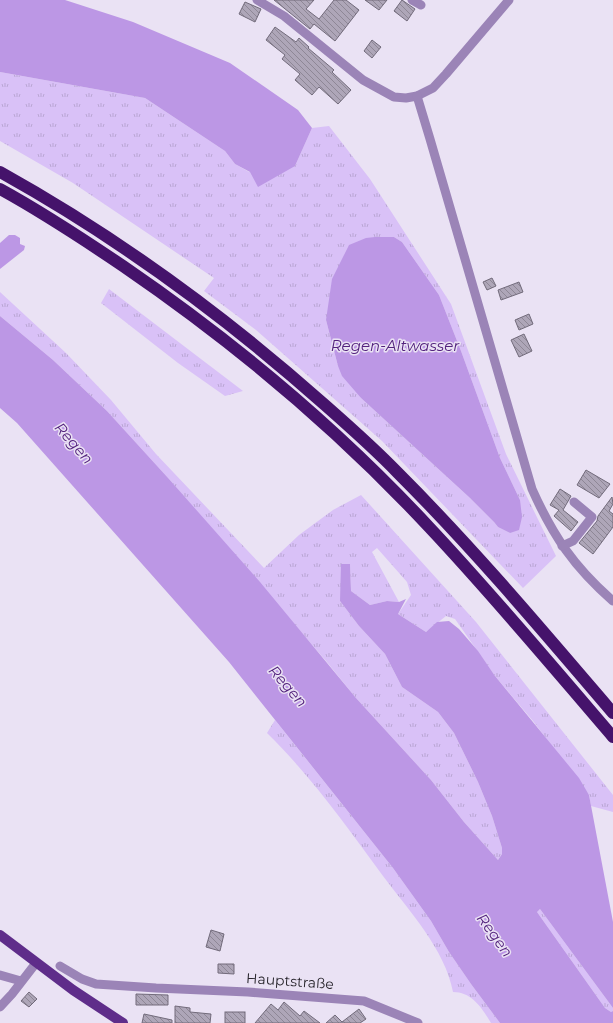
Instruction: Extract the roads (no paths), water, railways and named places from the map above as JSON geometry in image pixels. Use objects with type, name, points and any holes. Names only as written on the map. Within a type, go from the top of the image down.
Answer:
[{"type":"highway","points":[[0,172],[106,236],[167,278],[281,366],[386,461],[429,505],[512,595],[613,713]]},
{"type":"highway","points":[[0,189],[92,245],[160,292],[222,338],[270,377],[337,436],[434,532],[613,737]]},
{"type":"main road","points":[[0,935],[73,990],[123,1023]]},
{"type":"street","points":[[412,0],[421,5]]},
{"type":"street","points":[[263,1],[302,30],[363,80],[394,97],[406,98],[417,96],[433,88],[509,0]]},
{"type":"street","points":[[417,96],[532,489],[543,513],[572,560],[585,576],[613,601]]},
{"type":"street","points":[[562,546],[573,541],[592,517],[574,502]]},
{"type":"street","points":[[0,1007],[36,963]]},
{"type":"street","name":"Hauptstraße","points":[[60,966],[82,979],[96,984],[248,992],[364,1001],[417,1023]]},
{"type":"street","points":[[0,975],[21,981]]},
{"type":"water","points":[[0,0],[65,0],[133,22],[230,63],[298,110],[312,128],[295,166],[258,187],[250,172],[235,164],[225,151],[145,98],[0,72]]},
{"type":"water","points":[[9,235],[15,235],[20,238],[20,244],[25,246],[24,250],[0,269],[0,243]]},
{"type":"water","name":"Regen-Altwasser","points":[[394,237],[402,242],[439,295],[500,458],[520,500],[522,517],[519,530],[510,533],[498,527],[470,498],[361,398],[342,376],[326,320],[332,279],[349,245],[366,238]]},
{"type":"water","name":"Regen","points":[[0,316],[53,360],[107,411],[260,582],[356,698],[431,780],[464,822],[498,860],[502,854],[502,848],[492,816],[478,782],[454,733],[438,712],[402,687],[385,654],[359,626],[340,601],[341,564],[350,564],[351,591],[370,605],[387,601],[399,602],[406,599],[398,614],[426,632],[437,622],[449,621],[459,629],[478,651],[495,676],[579,778],[589,795],[613,922],[613,1008],[540,909],[537,912],[605,1008],[611,1012],[613,1011],[613,1023],[500,1023],[471,984],[449,952],[431,921],[393,868],[229,662],[17,423],[0,408]]}]
